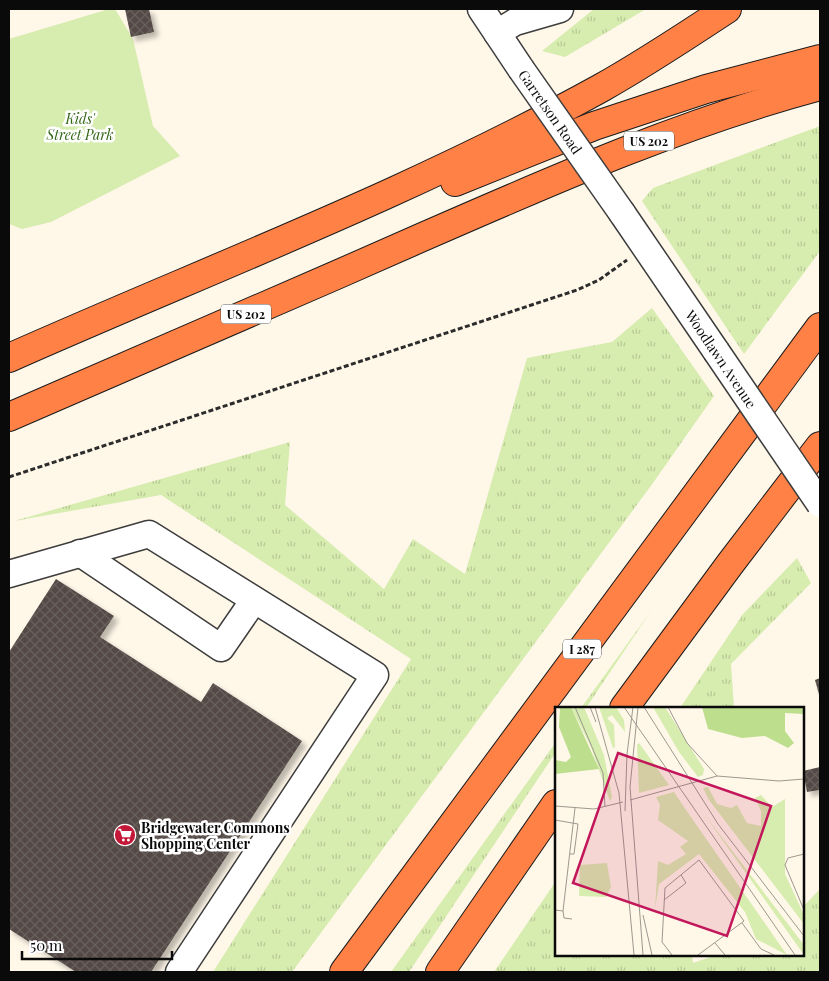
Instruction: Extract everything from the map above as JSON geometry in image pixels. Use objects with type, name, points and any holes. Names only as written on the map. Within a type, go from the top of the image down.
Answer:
[{"type":"highway","points":[[9,358],[383,196],[485,147],[602,87],[727,9]]},
{"type":"highway","name":"US 202","points":[[383,196],[408,202],[503,161],[594,126],[706,89],[820,59]]},
{"type":"highway","name":"US 202","points":[[9,417],[558,178],[658,138],[720,116],[820,86]]},
{"type":"highway","name":"I 287","points":[[344,972],[820,327]]},
{"type":"highway","points":[[9,432],[88,382]]},
{"type":"highway","points":[[625,707],[820,446]]},
{"type":"highway","points":[[440,972],[555,805]]},
{"type":"street","name":"Garretson Road","points":[[481,9],[622,213]]},
{"type":"street","points":[[497,33],[515,22],[560,9]]},
{"type":"street","name":"Woodlawn Avenue","points":[[622,213],[820,504]]},
{"type":"street","points":[[9,574],[148,534],[375,675],[179,972]]},
{"type":"street","points":[[80,553],[221,648],[254,600]]},
{"type":"path","points":[[9,477],[577,290],[599,280],[645,248]]},
{"type":"green space","name":"Kids' Street Park","points":[[109,9],[115,9],[133,39],[153,126],[180,156],[51,222],[22,229],[9,224],[9,39]]},
{"type":"green space","points":[[594,9],[646,9],[565,57],[542,51]]},
{"type":"green space","points":[[820,126],[820,251],[744,354],[642,201],[653,188]]},
{"type":"green space","points":[[652,308],[714,396],[653,483],[292,972],[213,972],[411,659],[161,495],[14,521],[290,442],[285,505],[384,589],[413,539],[465,574],[527,358],[612,342]]},
{"type":"green space","points":[[797,558],[811,583],[731,664],[734,707],[681,707],[743,614]]},
{"type":"green space","points":[[651,611],[587,707],[582,707]]},
{"type":"green space","points":[[555,743],[555,753],[409,972],[391,972]]},
{"type":"green space","points":[[555,882],[555,956],[692,956],[693,963],[713,956],[804,956],[804,906],[820,889],[820,972],[494,972]]},
{"type":"building","points":[[125,9],[149,9],[154,32],[131,37]]},
{"type":"building","name":"Bridgewater Commons Shopping Center","points":[[56,579],[114,616],[100,637],[201,702],[213,683],[302,741],[151,972],[76,972],[9,929],[9,652]]},
{"type":"building","points":[[820,678],[820,698],[815,680]]},
{"type":"building","points":[[820,767],[820,793],[819,790],[807,792],[804,771]]},
{"type":"place","name":"Bridgewater Commons Shopping Center","points":[[125,835]]}]
